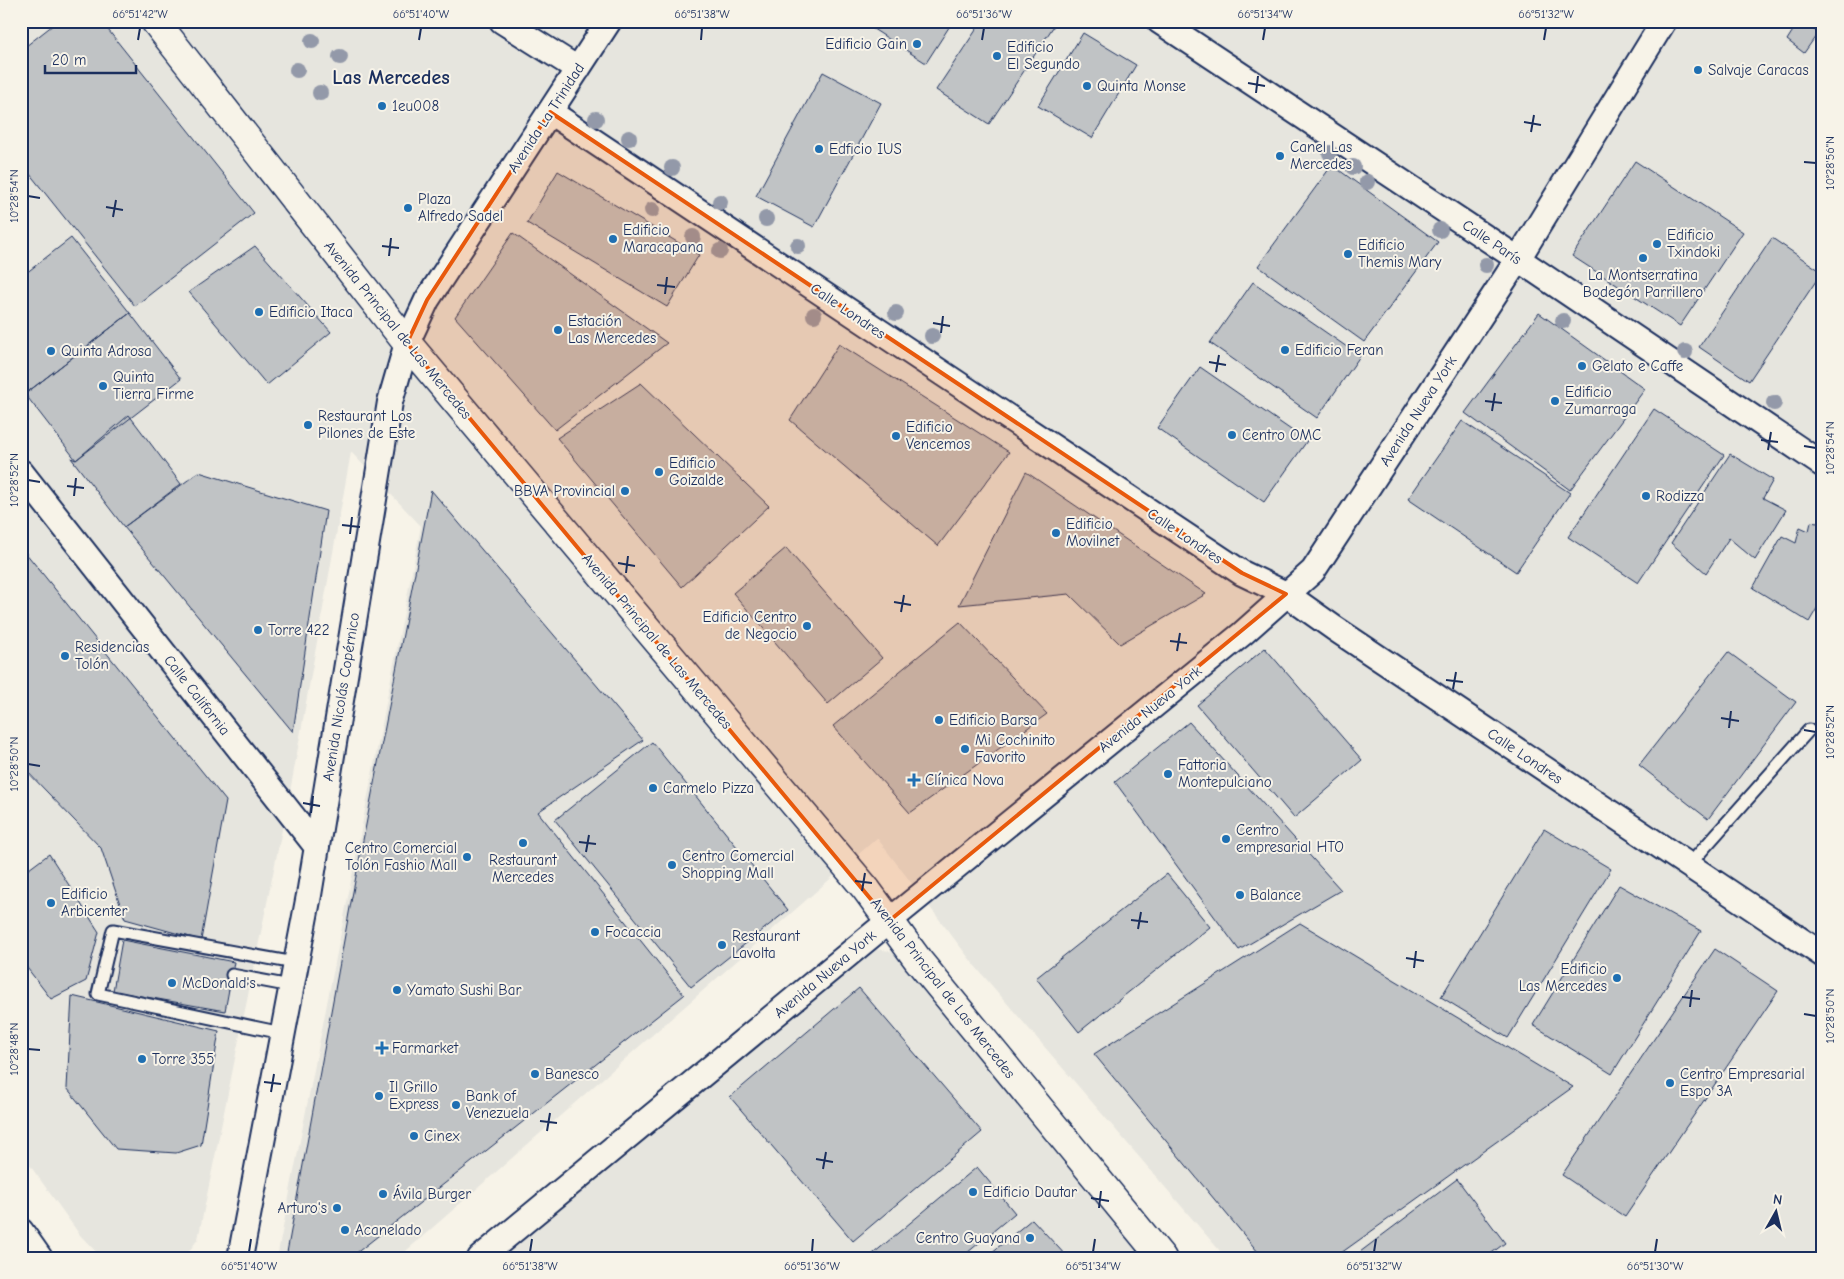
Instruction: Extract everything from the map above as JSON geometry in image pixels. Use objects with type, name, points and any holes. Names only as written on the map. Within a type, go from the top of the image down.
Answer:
[{"type":"street","name":"Avenida Principal de Las Mercedes","points":[[155,21],[406,343],[859,882],[924,968],[1162,1258]]},
{"type":"street","points":[[502,21],[578,69]]},
{"type":"street","name":"Avenida La Trinidad","points":[[406,343],[427,300],[609,21]]},
{"type":"street","name":"Calle París","points":[[1159,21],[1518,259],[1823,465]]},
{"type":"street","name":"Avenida Nueva York","points":[[480,1258],[889,921],[1242,634],[1313,571],[1518,259],[1664,21]]},
{"type":"street","name":"Calle Londres","points":[[550,112],[1242,573],[1286,594],[1823,954]]},
{"type":"street","name":"Avenida Nicolás Copérnico","points":[[240,1258],[309,895],[390,402],[406,343]]},
{"type":"street","name":"Calle California","points":[[21,472],[316,847]]},
{"type":"street","points":[[21,1231],[40,1258]]},
{"type":"lane","points":[[1689,865],[1809,730]]},
{"type":"lane","points":[[282,1033],[98,994],[112,930],[295,963]]},
{"type":"lane","points":[[232,975],[291,986]]},
{"type":"highlighted area","points":[[550,112],[1242,573],[1286,594],[889,921],[407,343],[427,300]]},
{"type":"shaded area","points":[[21,21],[1823,21],[1823,1258],[1226,1258],[975,966],[877,838],[398,1258],[277,1258],[421,526],[351,452],[292,781],[198,1239],[187,1254],[180,1258],[102,1258],[80,1235],[21,1153]]},
{"type":"shaded area","points":[[875,949],[890,951],[902,959],[1151,1258],[496,1258],[857,953]]},
{"type":"building","points":[[21,21],[32,21],[21,30]]},
{"type":"building","points":[[58,21],[101,21],[254,213],[135,306],[21,163],[21,50]]},
{"type":"building","name":"Edificio Gain","points":[[870,21],[953,21],[926,63],[867,25]]},
{"type":"building","name":"Edificio El Segundo","points":[[982,21],[1057,21],[989,124],[936,90]]},
{"type":"building","points":[[1799,21],[1802,21],[1818,33],[1804,53],[1787,40]]},
{"type":"building","name":"Quinta Monse","points":[[1083,33],[1136,65],[1092,138],[1038,106]]},
{"type":"building","name":"Edficio IUS","points":[[823,72],[881,103],[814,227],[756,196]]},
{"type":"building","name":"Edificio Txindoki","points":[[1635,161],[1743,232],[1680,326],[1572,256]]},
{"type":"building","name":"Edificio Themis Mary","points":[[1332,165],[1438,242],[1364,342],[1258,266]]},
{"type":"building","name":"Edificio Maracapana","points":[[558,171],[699,255],[667,307],[527,223]]},
{"type":"building","name":"Estación Las Mercedes","points":[[513,233],[667,343],[555,430],[455,317]]},
{"type":"building","name":"Quinta Adrosa","points":[[71,238],[130,313],[25,394],[21,388],[21,277]]},
{"type":"building","points":[[1772,238],[1822,272],[1749,381],[1699,347]]},
{"type":"building","name":"Edificio Itaca","points":[[255,246],[331,332],[267,385],[189,292]]},
{"type":"building","name":"Edificio Feran","points":[[1253,282],[1360,356],[1317,418],[1210,343]]},
{"type":"building","name":"Quinta Tierra Firme","points":[[130,313],[181,379],[76,460],[25,394]]},
{"type":"building","name":"Edificio Zumarraga","points":[[1539,313],[1645,389],[1570,490],[1465,413]]},
{"type":"building","name":"Edificio Vencemos","points":[[839,344],[1009,452],[938,546],[790,420]]},
{"type":"building","name":"Centro OMC","points":[[1200,367],[1307,441],[1264,502],[1157,428]]},
{"type":"building","name":"Edificio Goizalde","points":[[641,383],[769,506],[682,587],[557,438]]},
{"type":"building","name":"Rodizza","points":[[1654,409],[1724,455],[1638,583],[1568,537]]},
{"type":"building","points":[[129,415],[181,484],[124,527],[71,458],[76,460]]},
{"type":"building","points":[[1462,421],[1570,493],[1516,572],[1408,499]]},
{"type":"building","points":[[1730,454],[1773,480],[1763,498],[1786,510],[1755,560],[1729,538],[1706,573],[1671,543]]},
{"type":"building","name":"Torre 422","points":[[199,472],[326,511],[293,732],[124,527]]},
{"type":"building","name":"Edificio Movilnet","points":[[1026,472],[1206,594],[1120,644],[1069,594],[959,605]]},
{"type":"building","name":"Centro Comercial Tolón Fashio Mall","points":[[431,490],[643,740],[538,812],[684,995],[350,1258],[286,1258],[351,902]]},
{"type":"building","points":[[1823,518],[1823,598],[1809,622],[1753,588],[1782,536],[1796,543],[1800,527],[1809,531],[1811,522],[1817,523]]},
{"type":"building","name":"Residencias Tolón","points":[[21,547],[226,801],[201,940],[125,919],[101,848],[21,765]]},
{"type":"building","name":"Edificio Centro de Negocio","points":[[786,548],[882,658],[828,704],[733,593]]},
{"type":"building","name":"Edificio Barsa","points":[[960,622],[1047,714],[910,813],[833,726]]},
{"type":"building","points":[[1265,648],[1362,760],[1294,818],[1197,705]]},
{"type":"building","points":[[1728,652],[1796,702],[1708,819],[1639,765]]},
{"type":"building","name":"Centro empresarial HTO","points":[[1189,722],[1341,890],[1239,950],[1115,782]]},
{"type":"building","name":"Centro Comercial Shopping Mall","points":[[652,742],[788,910],[691,987],[555,820]]},
{"type":"building","points":[[1544,829],[1611,869],[1508,1038],[1441,997]]},
{"type":"building","name":"Edificio Arbicenter","points":[[49,854],[99,932],[86,981],[51,999],[21,960],[21,875]]},
{"type":"building","points":[[1167,874],[1210,927],[1079,1032],[1036,978]]},
{"type":"building","name":"Edificio Las Mercedes","points":[[1619,885],[1701,931],[1612,1074],[1533,1025]]},
{"type":"building","points":[[1300,923],[1573,1087],[1334,1258],[1263,1258],[1094,1054]]},
{"type":"building","name":"McDonald's","points":[[122,940],[234,962],[225,1011],[113,991]]},
{"type":"building","name":"Centro Empresarial Espo 3A","points":[[1715,949],[1778,991],[1625,1217],[1562,1175]]},
{"type":"building","points":[[859,988],[982,1132],[853,1241],[730,1097]]},
{"type":"building","name":"Torre 355","points":[[72,996],[219,1031],[201,1145],[176,1153],[116,1149],[67,1088]]},
{"type":"building","name":"Edificio Dautar","points":[[977,1167],[1015,1213],[961,1258],[868,1258]]},
{"type":"building","points":[[1457,1179],[1505,1243],[1485,1258],[1352,1258]]},
{"type":"building","name":"Centro Guayana","points":[[1032,1219],[1068,1258],[985,1258]]},
{"type":"place","name":"Edificio Gain","points":[[917,44]]},
{"type":"place","name":"Edificio El Segundo","points":[[997,56]]},
{"type":"place","name":"Salvaje Caracas","points":[[1698,70]]},
{"type":"place","name":"Quinta Monse","points":[[1087,86]]},
{"type":"place","name":"1eu008","points":[[382,106]]},
{"type":"place","name":"Edficio IUS","points":[[819,149]]},
{"type":"place","name":"Canel Las Mercedes","points":[[1280,156]]},
{"type":"place","name":"Plaza Alfredo Sadel","points":[[408,208]]},
{"type":"place","name":"Edificio Maracapana","points":[[613,239]]},
{"type":"place","name":"Edificio Txindoki","points":[[1657,244]]},
{"type":"place","name":"Edificio Themis Mary","points":[[1348,254]]},
{"type":"place","name":"La Montserratina Bodegón Parrillero","points":[[1643,258]]},
{"type":"place","name":"Edificio Itaca","points":[[259,312]]},
{"type":"place","name":"Estación Las Mercedes","points":[[558,330]]},
{"type":"place","name":"Edificio Feran","points":[[1285,350]]},
{"type":"place","name":"Quinta Adrosa","points":[[51,351]]},
{"type":"place","name":"Gelato e Caffe","points":[[1582,366]]},
{"type":"place","name":"Quinta Tierra Firme","points":[[103,386]]},
{"type":"place","name":"Edificio Zumarraga","points":[[1555,401]]},
{"type":"place","name":"Restaurant Los Pilones de Este","points":[[308,425]]},
{"type":"place","name":"Centro OMC","points":[[1232,435]]},
{"type":"place","name":"Edificio Vencemos","points":[[896,436]]},
{"type":"place","name":"Edificio Goizalde","points":[[659,472]]},
{"type":"place","name":"BBVA Provincial","points":[[625,491]]},
{"type":"place","name":"Rodizza","points":[[1646,496]]},
{"type":"place","name":"Edificio Movilnet","points":[[1056,533]]},
{"type":"place","name":"Edificio Centro de Negocio","points":[[807,626]]},
{"type":"place","name":"Torre 422","points":[[258,630]]},
{"type":"place","name":"Residencias Tolón","points":[[65,656]]},
{"type":"place","name":"Edificio Barsa","points":[[939,720]]},
{"type":"place","name":"Mi Cochinito Favorito","points":[[965,749]]},
{"type":"place","name":"Fattoria Montepulciano","points":[[1168,774]]},
{"type":"place","name":"Clínica Nova","points":[[914,780]]},
{"type":"place","name":"Carmelo Pizza","points":[[653,788]]},
{"type":"place","name":"Centro empresarial HTO","points":[[1226,839]]},
{"type":"place","name":"Restaurant Mercedes","points":[[523,843]]},
{"type":"place","name":"Centro Comercial Tolón Fashio Mall","points":[[467,857]]},
{"type":"place","name":"Centro Comercial Shopping Mall","points":[[672,865]]},
{"type":"place","name":"Balance","points":[[1240,895]]},
{"type":"place","name":"Edificio Arbicenter","points":[[51,903]]},
{"type":"place","name":"Focaccia","points":[[595,932]]},
{"type":"place","name":"Restaurant Lavolta","points":[[722,945]]},
{"type":"place","name":"Edificio Las Mercedes","points":[[1617,978]]},
{"type":"place","name":"McDonald's","points":[[172,983]]},
{"type":"place","name":"Yamato Sushi Bar","points":[[397,990]]},
{"type":"place","name":"Farmarket","points":[[382,1048]]},
{"type":"place","name":"Torre 355","points":[[142,1059]]},
{"type":"place","name":"Banesco","points":[[535,1074]]},
{"type":"place","name":"Centro Empresarial Espo 3A","points":[[1670,1083]]},
{"type":"place","name":"Il Grillo Express","points":[[379,1096]]},
{"type":"place","name":"Bank of Venezuela","points":[[456,1105]]},
{"type":"place","name":"Cinex","points":[[414,1136]]},
{"type":"place","name":"Edificio Dautar","points":[[973,1192]]},
{"type":"place","name":"Ávila Burger","points":[[383,1194]]},
{"type":"place","name":"Arturo's","points":[[337,1208]]},
{"type":"place","name":"Acanelado","points":[[345,1230]]},
{"type":"place","name":"Centro Guayana","points":[[1030,1238]]},
{"type":"district","name":"Las Mercedes","points":[[391,77]]}]
